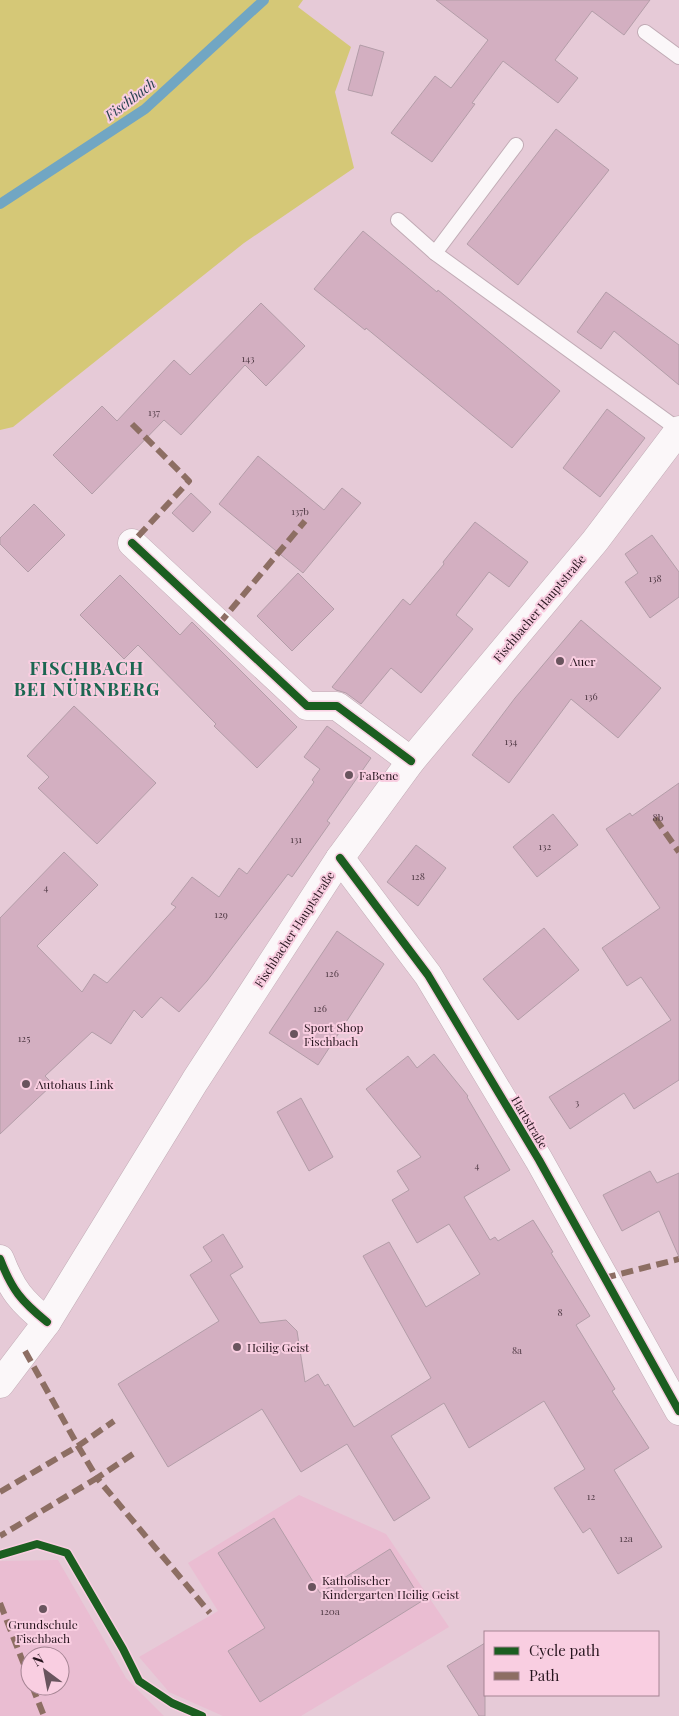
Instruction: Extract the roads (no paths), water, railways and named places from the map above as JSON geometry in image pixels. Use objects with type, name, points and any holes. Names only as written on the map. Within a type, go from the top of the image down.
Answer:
[{"type":"main road","name":"Fischbacher Hauptstraße","points":[[0,1384],[47,1322],[195,1081],[340,858],[411,761],[595,541],[679,430]]},
{"type":"main road","points":[[132,543],[307,706],[336,706],[411,761]]},
{"type":"main road","name":"Hartstraße","points":[[340,858],[428,975],[539,1160],[679,1411]]},
{"type":"main road","points":[[0,1259],[7,1278],[18,1297],[47,1322]]},
{"type":"lane","points":[[645,32],[679,57]]},
{"type":"lane","points":[[434,253],[516,145]]},
{"type":"lane","points":[[398,220],[434,253],[679,430]]},
{"type":"waterway","name":"Fischbach","points":[[0,204],[145,109],[264,0]]},
{"type":"place","name":"Auer","points":[[560,661]]},
{"type":"place","name":"FaBene","points":[[349,775]]},
{"type":"place","name":"Sport Shop Fischbach","points":[[294,1034]]},
{"type":"place","name":"Autohaus Link","points":[[26,1084]]},
{"type":"place","name":"Heilig Geist","points":[[237,1347]]},
{"type":"place","name":"Katholischer Kindergarten Heilig Geist","points":[[312,1587]]},
{"type":"place","name":"Grundschule Fischbach","points":[[43,1609]]},
{"type":"district","name":"FISCHBACH BEI NÜRNBERG","points":[[87,678]]}]
